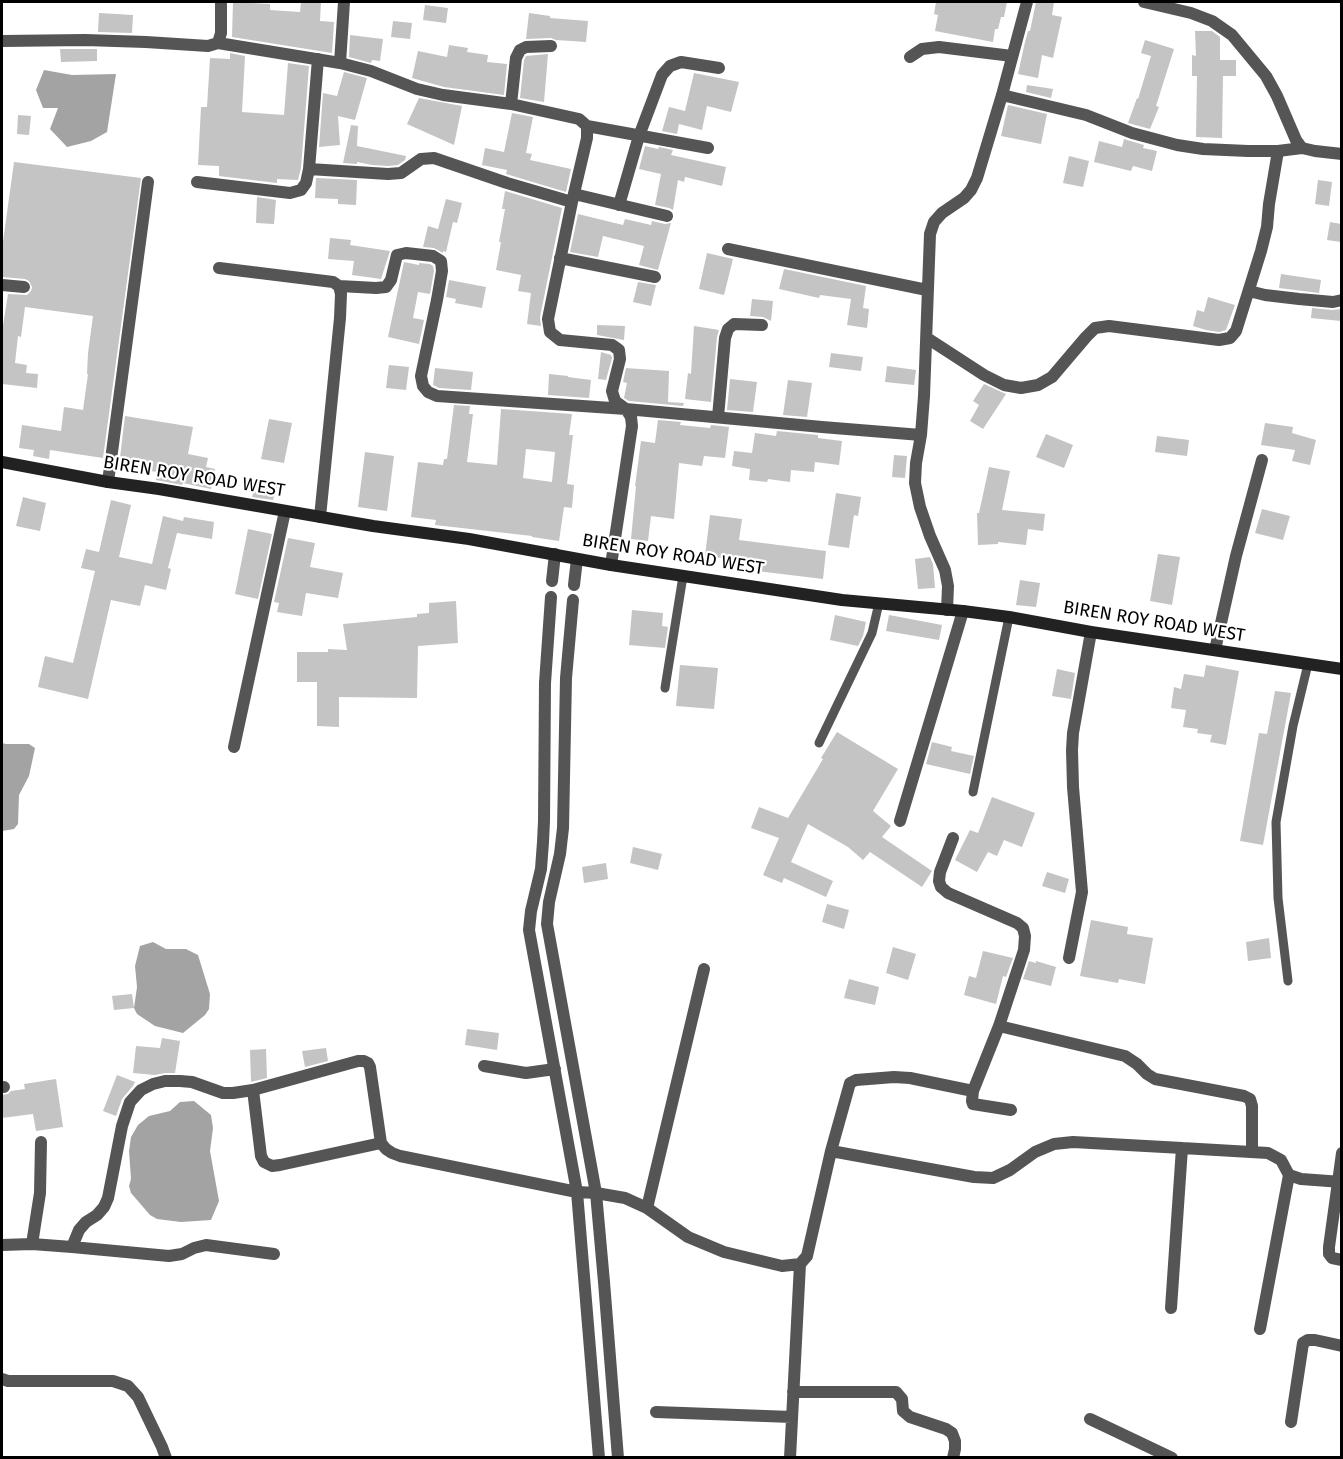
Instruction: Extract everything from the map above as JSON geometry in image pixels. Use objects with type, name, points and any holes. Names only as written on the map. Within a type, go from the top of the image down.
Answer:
[{"type":"main road","name":"BIREN ROY ROAD WEST","points":[[2,462],[108,482],[373,526],[469,539],[611,565],[842,600],[1009,617],[1091,632],[1341,669]]},
{"type":"street","points":[[218,43],[221,33],[221,2]]},
{"type":"street","points":[[340,63],[344,2]]},
{"type":"street","points":[[947,610],[948,586],[945,570],[920,507],[915,483],[924,396],[930,234],[934,222],[942,213],[964,198],[977,178],[1027,2]]},
{"type":"street","points":[[1144,2],[1191,13],[1212,21],[1232,35],[1266,76],[1302,148]]},
{"type":"street","points":[[2,41],[116,41],[208,46],[218,43],[340,63],[371,71],[417,89],[443,95],[511,104],[579,120],[587,126],[708,148]]},
{"type":"street","points":[[511,104],[516,58],[520,50],[526,46],[551,46]]},
{"type":"street","points":[[910,57],[922,49],[939,47],[1011,56]]},
{"type":"street","points":[[197,182],[290,193],[301,190],[306,183],[309,169],[318,59]]},
{"type":"street","points":[[619,205],[639,136],[662,75],[670,66],[681,62],[719,68]]},
{"type":"street","points":[[1002,95],[1086,115],[1132,133],[1177,145],[1203,149],[1278,152],[1302,148],[1341,154]]},
{"type":"street","points":[[587,126],[587,138],[548,319],[550,332],[560,340],[612,345],[619,350],[620,359],[612,391],[615,401],[626,409],[631,417],[632,426],[611,565]]},
{"type":"street","points":[[927,338],[984,375],[1004,385],[1021,388],[1038,385],[1052,377],[1095,328],[1108,326],[1219,340],[1230,338],[1236,331],[1250,291],[1267,226],[1278,152]]},
{"type":"street","points":[[309,169],[401,173],[421,159],[434,158],[507,183],[668,216]]},
{"type":"street","points":[[108,482],[148,182]]},
{"type":"street","points":[[728,249],[927,290]]},
{"type":"street","points":[[219,268],[333,282],[339,286],[376,288],[386,287],[391,280],[397,255],[406,253],[433,256],[441,261],[442,272],[421,376],[423,386],[428,392],[437,396],[626,409],[921,435]]},
{"type":"street","points":[[560,258],[656,277]]},
{"type":"street","points":[[2,285],[24,287]]},
{"type":"street","points":[[320,517],[340,318],[339,286]]},
{"type":"street","points":[[1250,291],[1265,296],[1333,302],[1341,300]]},
{"type":"street","points":[[718,417],[724,338],[728,329],[734,324],[762,325]]},
{"type":"street","points":[[1215,650],[1236,556],[1262,460]]},
{"type":"street","points":[[234,747],[285,511]]},
{"type":"street","points":[[552,581],[555,554]]},
{"type":"street","points":[[574,585],[577,559]]},
{"type":"street","points":[[551,597],[546,683],[543,842],[541,869],[529,930],[578,1192],[598,1458]]},
{"type":"street","points":[[573,600],[566,678],[563,828],[547,924],[596,1193],[604,1282],[614,1457]]},
{"type":"street","points":[[900,821],[963,611]]},
{"type":"street","points":[[1069,958],[1082,892],[1073,787],[1073,733],[1091,632]]},
{"type":"street","points":[[953,838],[940,872],[941,887],[948,893],[1017,923],[1023,928],[1025,936],[1024,950],[999,1026],[973,1091],[972,1101],[973,1104],[1011,1110]]},
{"type":"street","points":[[647,1208],[704,969]]},
{"type":"street","points":[[999,1026],[1125,1056],[1155,1079],[1244,1096],[1250,1099],[1252,1106],[1252,1152]]},
{"type":"street","points":[[72,1247],[79,1230],[97,1215],[108,1198],[122,1126],[130,1102],[141,1090],[165,1081],[180,1081],[192,1082],[223,1093],[253,1090],[364,1061],[370,1067],[381,1143],[386,1149],[400,1156],[578,1192],[625,1198],[647,1208],[688,1237],[724,1252],[782,1266],[800,1264]]},
{"type":"street","points":[[484,1066],[526,1073],[555,1069]]},
{"type":"street","points":[[790,1458],[800,1264],[807,1256],[831,1151],[850,1083],[856,1080],[910,1078],[973,1091]]},
{"type":"street","points":[[253,1090],[261,1156],[264,1162],[272,1166],[381,1143]]},
{"type":"street","points":[[32,1244],[40,1193],[41,1142]]},
{"type":"street","points":[[831,1151],[974,1177],[993,1178],[1010,1170],[1035,1152],[1054,1144],[1073,1142],[1268,1153],[1281,1160],[1289,1175],[1260,1329]]},
{"type":"street","points":[[1171,1308],[1182,1148]]},
{"type":"street","points":[[1341,1153],[1340,1182],[1329,1247],[1329,1254],[1332,1258],[1341,1260]]},
{"type":"street","points":[[1289,1175],[1301,1179],[1340,1182]]},
{"type":"street","points":[[2,1245],[32,1244],[169,1256],[206,1245],[274,1254]]},
{"type":"street","points":[[1291,1422],[1303,1343],[1316,1340],[1341,1346]]},
{"type":"street","points":[[2,1379],[8,1381],[113,1381],[128,1386],[138,1397],[166,1458]]},
{"type":"street","points":[[793,1392],[896,1392],[902,1399],[903,1411],[910,1417],[952,1433],[955,1441],[953,1458]]},
{"type":"street","points":[[656,1412],[792,1417]]},
{"type":"street","points":[[1090,1419],[1172,1458]]},
{"type":"lane","points":[[665,688],[683,576]]},
{"type":"lane","points":[[819,743],[872,633],[879,603]]},
{"type":"lane","points":[[973,792],[1009,617]]},
{"type":"lane","points":[[1288,981],[1278,898],[1276,822],[1293,726],[1308,664]]},
{"type":"shaded area","points":[[44,70],[72,75],[116,74],[107,132],[91,141],[67,147],[50,129],[58,108],[43,108],[36,90]]},
{"type":"shaded area","points":[[2,743],[29,744],[35,748],[29,776],[19,795],[18,824],[14,829],[2,831]]},
{"type":"shaded area","points":[[153,942],[166,949],[186,949],[198,955],[210,994],[209,1009],[183,1033],[155,1026],[137,1014],[134,1008],[137,987],[135,966],[140,946]]},
{"type":"shaded area","points":[[194,1101],[211,1115],[213,1128],[210,1151],[219,1201],[211,1220],[181,1222],[157,1219],[150,1215],[131,1193],[129,1151],[131,1137],[138,1125],[149,1116],[170,1111],[180,1102]]},
{"type":"building","points":[[233,2],[270,4],[270,10],[300,12],[301,2],[321,2],[320,21],[334,22],[332,53],[232,37]]},
{"type":"building","points":[[936,2],[1007,2],[1004,17],[1001,17],[998,29],[995,29],[993,42],[935,31],[938,15],[934,14]]},
{"type":"building","points":[[1036,2],[1054,2],[1052,15],[1062,17],[1053,58],[1042,55],[1038,78],[1018,74]]},
{"type":"building","points":[[425,5],[448,8],[446,23],[423,20]]},
{"type":"building","points":[[99,13],[133,15],[132,33],[98,32]]},
{"type":"building","points":[[529,13],[550,16],[550,18],[588,21],[586,42],[551,38],[526,39]]},
{"type":"building","points":[[393,21],[412,23],[410,39],[391,37]]},
{"type":"building","points":[[1195,31],[1212,31],[1220,37],[1220,60],[1236,60],[1236,76],[1223,76],[1222,138],[1196,137],[1197,76],[1192,76],[1192,55],[1196,56]]},
{"type":"building","points":[[350,35],[383,39],[380,61],[372,60],[371,63],[349,57]]},
{"type":"building","points":[[1145,40],[1174,49],[1156,106],[1159,107],[1150,129],[1128,123],[1151,56],[1141,53]]},
{"type":"building","points":[[449,45],[468,48],[467,52],[488,55],[487,62],[507,64],[504,95],[444,87],[412,78],[418,51],[447,57]]},
{"type":"building","points":[[60,49],[97,49],[97,61],[61,62]]},
{"type":"building","points":[[230,53],[245,56],[242,112],[284,115],[288,63],[309,66],[301,168],[298,180],[277,179],[277,183],[219,176],[219,166],[198,165],[201,107],[207,107],[210,58],[230,59]]},
{"type":"building","points":[[548,54],[544,102],[520,98],[526,56]]},
{"type":"building","points":[[344,72],[367,78],[355,120],[338,116],[340,145],[319,147],[323,93],[337,96]]},
{"type":"building","points":[[694,73],[739,82],[731,112],[707,106],[702,130],[679,124],[677,134],[662,131],[669,107],[685,111]]},
{"type":"building","points":[[1027,85],[1053,89],[1051,98],[1026,92]]},
{"type":"building","points":[[419,98],[462,106],[454,145],[407,124]]},
{"type":"building","points":[[1008,105],[1047,114],[1041,144],[1001,136]]},
{"type":"building","points":[[512,113],[533,117],[526,153],[532,154],[530,160],[571,169],[566,192],[506,174],[507,170],[482,165],[485,148],[504,152]]},
{"type":"building","points":[[18,115],[31,116],[29,135],[17,134]]},
{"type":"building","points":[[351,125],[358,126],[357,146],[406,156],[405,160],[398,165],[388,166],[357,162],[357,164],[343,163]]},
{"type":"building","points":[[1124,139],[1144,145],[1143,148],[1157,151],[1152,171],[1133,166],[1131,171],[1094,162],[1099,141],[1122,147]]},
{"type":"building","points":[[645,146],[673,150],[671,155],[726,167],[722,186],[685,177],[684,182],[678,180],[673,210],[655,205],[661,174],[639,169]]},
{"type":"building","points":[[1069,156],[1089,161],[1083,187],[1063,183]]},
{"type":"building","points":[[14,162],[141,178],[103,458],[50,450],[49,459],[33,456],[34,450],[19,448],[22,425],[61,431],[64,407],[83,410],[93,316],[25,307],[15,363],[27,365],[26,373],[38,374],[37,388],[2,384],[2,332],[8,294],[27,295],[32,287],[25,279],[2,277],[2,249]]},
{"type":"building","points":[[316,178],[357,180],[356,205],[338,204],[338,199],[315,198]]},
{"type":"building","points":[[1318,180],[1332,182],[1329,206],[1315,204]]},
{"type":"building","points":[[505,191],[562,208],[540,317],[541,326],[527,324],[531,293],[518,291],[521,275],[496,270],[505,209],[502,209]]},
{"type":"building","points":[[257,197],[276,200],[274,224],[256,223]]},
{"type":"building","points":[[446,199],[462,203],[457,223],[453,222],[446,252],[443,251],[443,253],[434,248],[423,247],[428,226],[438,229]]},
{"type":"building","points":[[578,214],[623,225],[625,219],[651,225],[652,221],[671,223],[658,270],[639,265],[644,246],[603,236],[598,257],[570,252]]},
{"type":"building","points":[[1330,222],[1341,224],[1341,242],[1327,240]]},
{"type":"building","points":[[330,238],[351,240],[350,245],[390,251],[381,279],[352,275],[354,261],[328,259]]},
{"type":"building","points":[[707,253],[733,259],[724,295],[699,289]]},
{"type":"building","points":[[404,262],[419,265],[419,263],[430,264],[434,271],[430,294],[418,292],[413,318],[424,320],[419,344],[388,337]]},
{"type":"building","points":[[784,269],[866,286],[863,308],[869,309],[867,328],[847,325],[851,299],[820,295],[819,298],[779,289]]},
{"type":"building","points":[[1281,274],[1321,280],[1319,293],[1279,288]]},
{"type":"building","points":[[449,280],[486,287],[482,308],[455,303],[456,299],[446,297]]},
{"type":"building","points":[[638,282],[656,285],[651,306],[633,302]]},
{"type":"building","points":[[1208,297],[1235,305],[1226,330],[1219,332],[1193,326],[1197,310],[1204,312]]},
{"type":"building","points":[[752,299],[773,301],[771,321],[763,317],[750,316]]},
{"type":"building","points":[[1312,308],[1341,309],[1341,321],[1311,318]]},
{"type":"building","points":[[597,325],[625,326],[624,340],[597,335]]},
{"type":"building","points":[[694,326],[719,330],[711,402],[685,399],[688,373],[691,374]]},
{"type":"building","points":[[601,352],[611,355],[612,358],[606,380],[598,379]]},
{"type":"building","points":[[831,353],[863,357],[861,371],[829,367]]},
{"type":"building","points":[[389,365],[409,367],[406,390],[386,388]]},
{"type":"building","points":[[887,366],[916,370],[914,385],[885,382]]},
{"type":"building","points":[[435,368],[473,372],[471,390],[439,388],[433,385]]},
{"type":"building","points":[[626,368],[669,371],[668,402],[684,403],[683,406],[629,401],[624,398],[627,383],[623,382]]},
{"type":"building","points":[[549,374],[591,380],[589,398],[548,395]]},
{"type":"building","points":[[730,379],[757,382],[753,412],[727,410]]},
{"type":"building","points":[[788,380],[812,383],[807,417],[783,415]]},
{"type":"building","points":[[984,384],[1006,394],[983,429],[970,421],[979,405],[973,401]]},
{"type":"building","points":[[454,405],[470,406],[469,414],[473,414],[467,462],[497,465],[501,409],[572,414],[569,435],[573,435],[567,484],[574,485],[572,508],[564,507],[559,541],[435,525],[436,520],[411,517],[418,462],[443,465],[444,459],[447,459]],"holes":[[[526,449],[555,452],[552,482],[523,478]]]},
{"type":"building","points":[[125,416],[193,427],[188,454],[208,458],[206,467],[215,469],[211,489],[156,480],[157,472],[119,466]]},
{"type":"building","points":[[269,419],[292,423],[284,463],[261,459]]},
{"type":"building","points":[[658,420],[710,428],[711,425],[729,427],[725,458],[704,456],[702,466],[679,463],[674,519],[651,516],[648,541],[631,539],[641,441],[655,443]]},
{"type":"building","points":[[1265,423],[1293,427],[1292,433],[1316,440],[1310,465],[1292,461],[1295,450],[1261,445]]},
{"type":"building","points":[[777,431],[818,435],[818,438],[842,441],[839,465],[815,462],[814,472],[791,470],[790,482],[768,479],[767,482],[749,480],[750,469],[732,466],[734,451],[752,453],[755,433],[776,436]]},
{"type":"building","points":[[1046,434],[1073,445],[1064,468],[1036,457]]},
{"type":"building","points":[[1157,436],[1189,440],[1187,456],[1155,452]]},
{"type":"building","points":[[365,452],[394,456],[387,511],[358,507]]},
{"type":"building","points":[[894,455],[907,456],[905,478],[892,477]]},
{"type":"building","points":[[989,467],[1010,471],[1002,510],[1045,514],[1043,531],[1028,529],[1026,545],[998,542],[998,544],[978,545],[977,513],[979,513]]},
{"type":"building","points":[[257,481],[277,486],[273,500],[252,497]]},
{"type":"building","points":[[836,493],[861,497],[858,516],[854,515],[849,548],[828,545]]},
{"type":"building","points":[[23,497],[46,503],[40,531],[16,526]]},
{"type":"building","points":[[111,500],[131,505],[119,557],[152,564],[163,516],[183,521],[184,517],[214,522],[212,539],[177,533],[168,568],[171,569],[166,590],[145,585],[140,606],[111,600],[88,699],[38,687],[45,656],[73,663],[95,571],[81,568],[86,549],[99,552]]},
{"type":"building","points":[[1262,509],[1290,516],[1283,540],[1255,533]]},
{"type":"building","points":[[710,515],[742,519],[739,540],[826,551],[823,579],[757,571],[758,562],[705,556]]},
{"type":"building","points":[[248,529],[272,534],[258,599],[235,594]]},
{"type":"building","points":[[288,538],[315,543],[310,567],[343,573],[338,598],[306,593],[302,616],[277,612],[279,603],[274,602]]},
{"type":"building","points":[[1158,554],[1180,557],[1172,605],[1150,601]]},
{"type":"building","points":[[930,557],[933,564],[935,588],[918,589],[915,559]]},
{"type":"building","points":[[1020,580],[1040,583],[1036,607],[1016,605]]},
{"type":"building","points":[[456,601],[458,643],[418,646],[417,698],[339,697],[339,727],[317,726],[317,682],[297,682],[297,652],[347,650],[343,624],[417,617],[417,614],[429,613],[429,603]]},
{"type":"building","points":[[632,610],[663,613],[662,626],[668,627],[665,648],[629,645]]},
{"type":"building","points":[[835,615],[866,622],[858,646],[830,640]]},
{"type":"building","points":[[889,615],[942,625],[939,640],[886,631]]},
{"type":"building","points":[[680,665],[718,668],[714,709],[676,706]]},
{"type":"building","points":[[1206,665],[1239,671],[1226,745],[1210,742],[1212,735],[1197,733],[1198,729],[1183,727],[1186,710],[1171,708],[1174,687],[1181,689],[1184,674],[1204,677]]},
{"type":"building","points":[[1057,669],[1075,673],[1071,699],[1052,696]]},
{"type":"building","points":[[1275,691],[1291,693],[1263,845],[1240,841],[1259,733],[1267,734]]},
{"type":"building","points":[[837,732],[898,769],[873,811],[891,826],[882,837],[932,871],[922,887],[870,852],[863,860],[848,847],[808,824],[791,862],[833,881],[826,897],[784,878],[782,883],[763,875],[779,838],[751,828],[759,807],[788,818]]},
{"type":"building","points":[[932,742],[952,747],[951,751],[974,756],[970,774],[926,764]]},
{"type":"building","points":[[992,797],[1035,813],[1022,847],[1004,840],[997,856],[988,852],[977,872],[955,860],[970,830],[978,833]]},
{"type":"building","points":[[633,847],[662,854],[658,870],[630,863]]},
{"type":"building","points":[[606,863],[608,879],[584,883],[582,867]]},
{"type":"building","points":[[1047,872],[1069,879],[1065,893],[1042,886]]},
{"type":"building","points":[[827,904],[849,910],[844,929],[822,922]]},
{"type":"building","points":[[1091,920],[1128,927],[1127,934],[1153,938],[1145,984],[1119,979],[1118,983],[1080,976]]},
{"type":"building","points":[[1269,938],[1271,958],[1248,961],[1246,942]]},
{"type":"building","points":[[893,947],[916,954],[908,980],[886,973]]},
{"type":"building","points":[[983,951],[1013,958],[1006,977],[1003,976],[996,1004],[964,995],[969,976],[976,978]]},
{"type":"building","points":[[1029,961],[1056,967],[1051,986],[1023,979]]},
{"type":"building","points":[[849,979],[879,987],[875,1005],[844,998]]},
{"type":"building","points":[[132,994],[134,1008],[114,1010],[112,996]]},
{"type":"building","points":[[467,1029],[499,1033],[497,1050],[465,1045]]},
{"type":"building","points":[[162,1038],[180,1041],[175,1073],[155,1075],[133,1073],[136,1046],[160,1048]]},
{"type":"building","points":[[326,1048],[328,1061],[305,1067],[302,1051]]},
{"type":"building","points":[[266,1049],[267,1078],[251,1082],[250,1050]]},
{"type":"building","points":[[117,1075],[135,1082],[122,1099],[116,1116],[103,1111]]},
{"type":"building","points":[[56,1079],[63,1127],[36,1131],[33,1114],[2,1118],[2,1095],[25,1089],[24,1084]]}]
